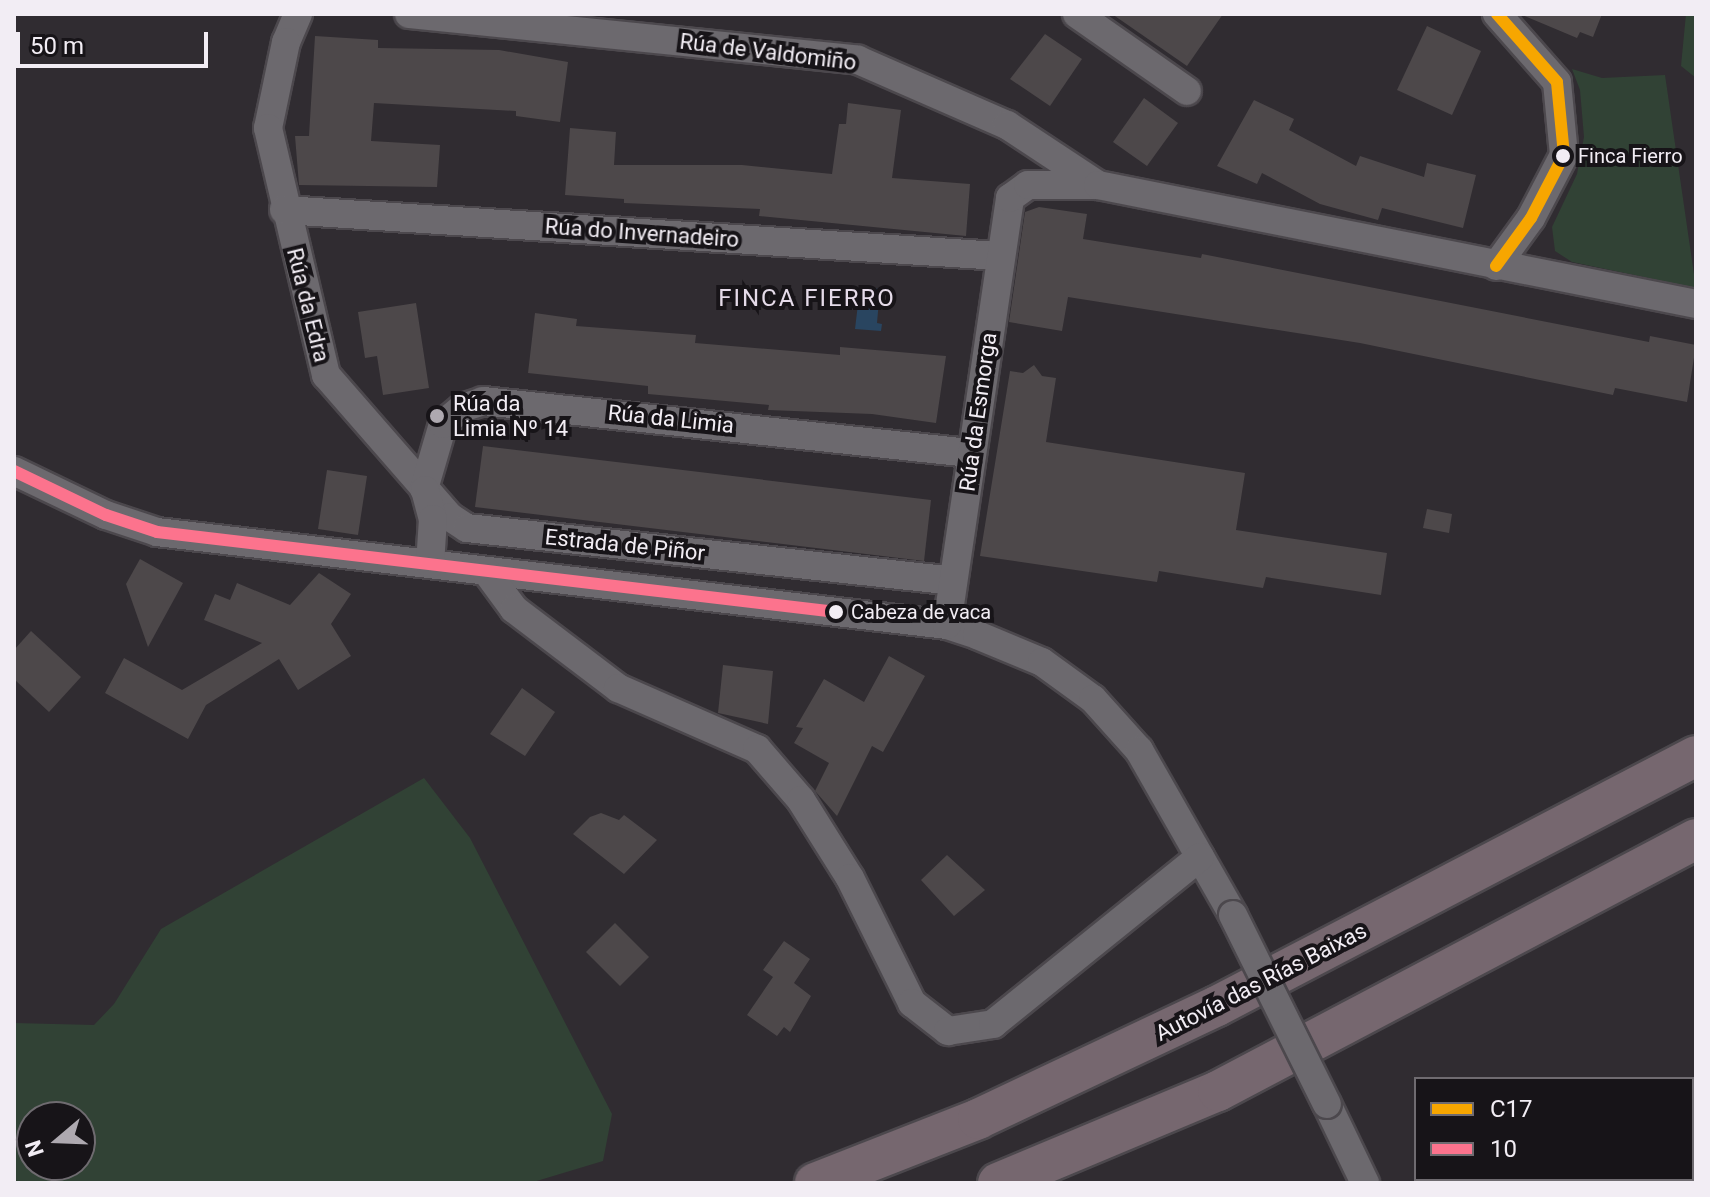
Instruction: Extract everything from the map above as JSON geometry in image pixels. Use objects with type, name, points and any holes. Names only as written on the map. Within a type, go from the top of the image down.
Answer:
[{"type":"highway","name":"Autovía das Rías Baixas","points":[[815,1183],[978,1119],[1217,1006],[1696,756]]},
{"type":"highway","points":[[998,1183],[1218,1091],[1696,839]]},
{"type":"street","name":"Rúa da Edra","points":[[298,14],[286,42],[268,128],[284,210],[326,375],[424,489],[433,519],[430,564]]},
{"type":"street","name":"Rúa de Valdomiño","points":[[409,14],[858,60],[1007,125],[1098,185]]},
{"type":"street","points":[[1077,14],[1187,91]]},
{"type":"street","points":[[1496,266],[1531,218],[1564,155],[1557,82],[1497,14]]},
{"type":"street","name":"Rúa de Valdomiño","points":[[1010,198],[1028,185],[1098,185],[1696,304]]},
{"type":"street","name":"Rúa da Esmorga","points":[[947,625],[1010,198]]},
{"type":"street","name":"Rúa do Invernadeiro","points":[[284,210],[1000,256]]},
{"type":"street","name":"Rúa da Limia","points":[[424,489],[443,424],[462,408],[483,401],[972,453]]},
{"type":"street","points":[[14,471],[106,515],[157,532],[947,625],[1042,662],[1093,699],[1139,750],[1233,915],[1365,1183]]},
{"type":"street","name":"Estrada de Piñor","points":[[424,489],[467,528],[953,581]]},
{"type":"street","points":[[836,612],[841,569]]},
{"type":"street","points":[[486,571],[514,609],[618,688],[757,749],[801,800],[850,878],[912,1003],[948,1031],[993,1024],[1200,857]]},
{"type":"green space","points":[[1686,14],[1696,14],[1696,78],[1681,66]]},
{"type":"green space","points":[[1572,69],[1602,78],[1665,75],[1696,288],[1572,262],[1555,251],[1552,227],[1577,174],[1584,137],[1580,90]]},
{"type":"green space","points":[[424,778],[470,838],[612,1114],[603,1161],[530,1183],[14,1183],[14,1023],[94,1025],[114,1004],[161,929]]},
{"type":"water","points":[[860,287],[880,289],[877,323],[882,324],[881,331],[855,329]]},
{"type":"building","points":[[1112,14],[1223,14],[1187,66]]},
{"type":"building","points":[[1520,14],[1602,14],[1593,37],[1580,32],[1577,38]]},
{"type":"building","points":[[1427,26],[1481,51],[1452,115],[1397,90]]},
{"type":"building","points":[[1045,34],[1082,59],[1050,106],[1010,79]]},
{"type":"building","points":[[315,36],[378,40],[378,48],[499,50],[568,62],[560,122],[516,116],[516,111],[374,103],[371,141],[440,145],[437,187],[299,185],[295,136],[309,136]]},
{"type":"building","points":[[1144,98],[1178,123],[1147,166],[1113,142]]},
{"type":"building","points":[[1254,100],[1294,119],[1289,130],[1356,166],[1360,156],[1424,177],[1427,163],[1476,175],[1463,228],[1382,208],[1378,220],[1320,204],[1262,173],[1257,184],[1217,166]]},
{"type":"building","points":[[848,103],[901,110],[892,178],[970,184],[966,236],[759,216],[760,209],[624,203],[624,199],[565,195],[570,128],[616,132],[614,165],[742,165],[832,174],[839,124],[846,124]]},
{"type":"building","points":[[1039,207],[1087,214],[1083,239],[1201,258],[1202,254],[1649,342],[1650,336],[1696,345],[1687,402],[1615,388],[1613,395],[1360,343],[1068,297],[1062,331],[1009,322],[1025,212]]},
{"type":"building","points":[[416,303],[429,388],[383,395],[377,356],[365,358],[358,312]]},
{"type":"building","points":[[535,313],[577,319],[576,326],[696,335],[695,343],[840,355],[840,347],[946,356],[936,423],[872,414],[768,410],[769,405],[648,394],[648,386],[528,373]]},
{"type":"building","points":[[1034,365],[1042,376],[1056,378],[1046,442],[1245,473],[1236,530],[1387,553],[1381,595],[1266,577],[1263,588],[1159,571],[1157,582],[980,556],[1010,371],[1023,373]]},
{"type":"building","points":[[483,446],[931,500],[924,561],[475,507]]},
{"type":"building","points":[[327,470],[367,476],[358,535],[318,529]]},
{"type":"building","points":[[1427,509],[1452,514],[1449,533],[1423,528]]},
{"type":"building","points":[[140,559],[183,583],[148,647],[126,584]]},
{"type":"building","points":[[319,573],[351,594],[331,624],[351,656],[298,690],[279,659],[206,705],[188,739],[105,693],[124,658],[182,690],[262,643],[204,620],[215,594],[230,600],[237,583],[290,605]]},
{"type":"building","points":[[31,631],[81,677],[49,712],[14,679],[14,650]]},
{"type":"building","points":[[889,656],[925,676],[883,752],[872,746],[837,816],[815,791],[829,763],[794,743],[803,728],[796,727],[824,679],[864,702]]},
{"type":"building","points":[[723,665],[773,671],[768,724],[718,713]]},
{"type":"building","points":[[522,688],[555,712],[525,756],[490,734]]},
{"type":"building","points":[[601,813],[619,820],[624,815],[657,840],[624,874],[573,834],[590,817]]},
{"type":"building","points":[[947,855],[985,890],[954,916],[921,880]]},
{"type":"building","points":[[615,923],[649,957],[620,986],[586,952]]},
{"type":"building","points":[[784,941],[810,959],[794,983],[811,996],[790,1032],[784,1027],[777,1036],[747,1015],[773,977],[763,970]]},
{"type":"transit line","name":"C17","points":[[1496,266],[1531,218],[1564,155],[1557,82],[1497,14]]},
{"type":"transit line","name":"10","points":[[14,471],[106,515],[157,532],[836,612]]},
{"type":"place","name":"Finca Fierro","points":[[1563,156]]},
{"type":"place","name":"Rúa da Limia Nº 14","points":[[437,416]]},
{"type":"place","name":"Cabeza de vaca","points":[[836,612]]},
{"type":"district","name":"FINCA FIERRO","points":[[807,299]]}]
